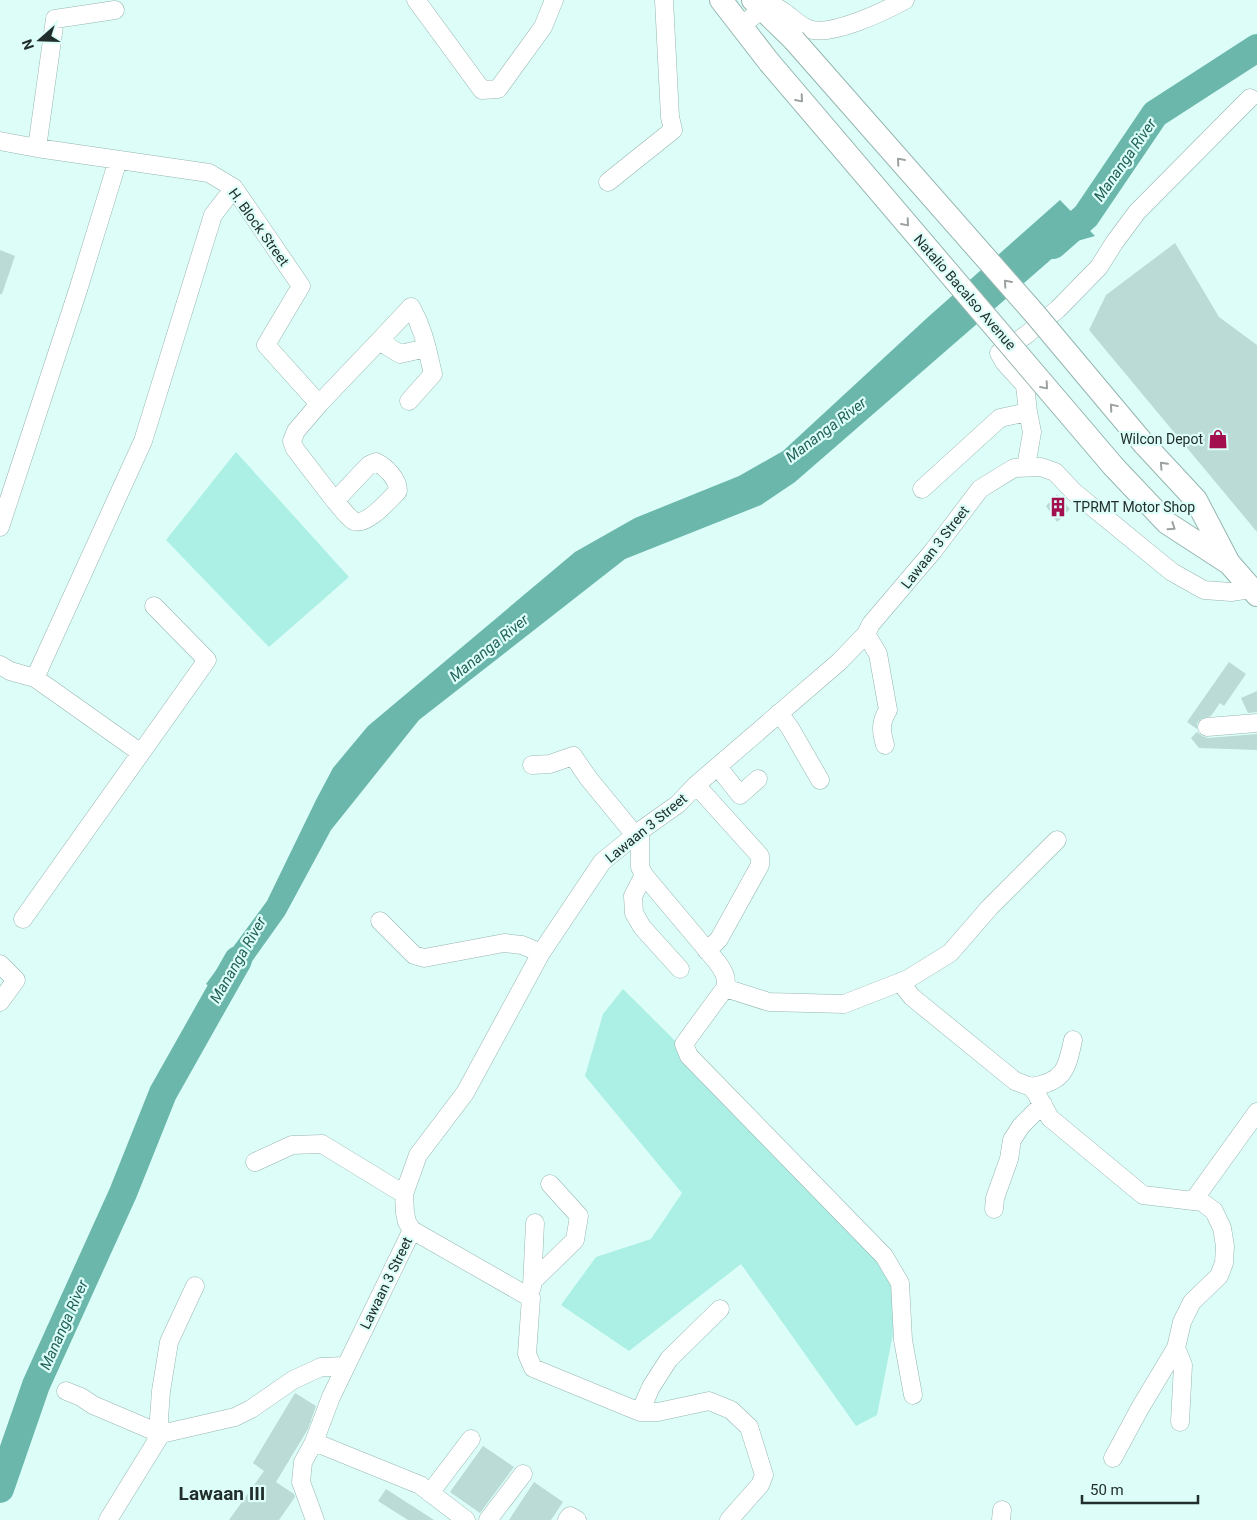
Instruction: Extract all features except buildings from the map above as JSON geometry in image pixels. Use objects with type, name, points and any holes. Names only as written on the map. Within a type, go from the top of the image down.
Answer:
[{"type":"main road","name":"Natalio Bacalso Avenue","points":[[721,0],[768,62],[1114,467],[1167,523],[1229,563]]},
{"type":"main road","name":"Natalio Bacalso Avenue","points":[[757,5],[794,40],[1035,314],[1144,444],[1196,500],[1229,563],[1254,592]]},
{"type":"street","points":[[416,0],[482,90],[498,88],[543,27],[554,0]]},
{"type":"street","points":[[608,182],[673,130],[670,117],[664,0]]},
{"type":"street","points":[[741,26],[757,5],[773,6],[804,27],[816,30],[855,23],[906,0]]},
{"type":"street","points":[[36,148],[55,19],[115,10]]},
{"type":"street","points":[[1026,467],[1032,432],[1026,385],[1004,362],[999,353],[1026,335],[1058,309],[1099,267],[1137,212],[1250,98]]},
{"type":"street","name":"H. Block Street","points":[[0,141],[209,173],[234,188],[301,286],[266,345],[319,404]]},
{"type":"street","points":[[0,526],[78,290],[118,160]]},
{"type":"street","points":[[35,678],[143,441],[213,215],[234,188]]},
{"type":"street","points":[[335,501],[295,449],[292,441],[296,431],[319,404],[411,307],[422,326],[433,374],[409,401]]},
{"type":"street","points":[[379,341],[400,354],[427,348]]},
{"type":"street","points":[[922,489],[1000,418],[1028,412]]},
{"type":"street","name":"Lawaan 3 Street","points":[[316,1520],[300,1482],[303,1462],[314,1442],[319,1424],[346,1366],[412,1230],[407,1222],[405,1213],[404,1194],[418,1155],[465,1092],[541,953],[602,862],[678,804],[696,786],[839,662],[866,634],[871,624],[892,601],[980,489],[1014,468],[1041,466],[1055,472],[1074,492],[1172,572],[1204,590],[1254,592]]},
{"type":"street","points":[[23,919],[207,660],[154,606]]},
{"type":"street","points":[[866,634],[875,647],[881,665],[888,710],[882,721],[881,731],[885,744]]},
{"type":"street","points":[[0,665],[10,671],[35,678],[141,753]]},
{"type":"street","points":[[780,713],[820,780]]},
{"type":"street","points":[[1208,727],[1257,723]]},
{"type":"street","points":[[532,765],[550,764],[572,756],[589,779],[638,833],[640,867],[644,876],[724,972],[725,988],[684,1044],[689,1056],[884,1256],[900,1284],[903,1340],[913,1395]]},
{"type":"street","points":[[718,767],[740,794],[758,779]]},
{"type":"street","points":[[696,786],[760,856],[760,865],[719,938],[707,951]]},
{"type":"street","points":[[725,988],[769,1002],[844,1004],[908,979],[950,953],[990,907],[1034,865],[1056,840]]},
{"type":"street","points":[[644,876],[633,896],[634,913],[642,927],[680,969]]},
{"type":"street","points":[[380,921],[414,955],[424,958],[504,943],[522,945],[541,953]]},
{"type":"street","points":[[0,964],[16,980],[0,1002]]},
{"type":"street","points":[[900,982],[912,996],[1015,1080],[1031,1087],[1050,1118],[1143,1195],[1202,1202],[1214,1211],[1220,1223],[1225,1246],[1224,1263],[1219,1276],[1192,1302],[1182,1322],[1176,1348],[1145,1399],[1114,1458]]},
{"type":"street","points":[[1031,1087],[1044,1085],[1059,1076],[1068,1065],[1073,1040]]},
{"type":"street","points":[[994,1209],[995,1198],[1009,1159],[1012,1140],[1042,1104]]},
{"type":"street","points":[[1192,1201],[1257,1112]]},
{"type":"street","points":[[255,1162],[292,1145],[322,1144],[404,1194]]},
{"type":"street","points":[[532,1290],[575,1240],[579,1216],[550,1184]]},
{"type":"street","points":[[535,1223],[527,1354],[533,1368],[640,1412],[658,1412],[709,1402],[731,1410],[749,1427],[764,1475],[760,1485],[729,1520]]},
{"type":"street","points":[[412,1230],[532,1290]]},
{"type":"street","points":[[108,1520],[162,1434],[159,1420],[169,1342],[194,1286]]},
{"type":"street","points":[[640,1412],[651,1387],[669,1359],[720,1309]]},
{"type":"street","points":[[1176,1348],[1183,1365],[1180,1422]]},
{"type":"street","points":[[66,1391],[81,1397],[93,1405],[162,1434],[235,1416],[251,1409],[293,1380],[321,1367],[346,1366]]},
{"type":"street","points":[[430,1493],[471,1439]]},
{"type":"street","points":[[314,1442],[420,1485],[466,1520]]},
{"type":"street","points":[[488,1520],[523,1474]]},
{"type":"street","points":[[567,1520],[570,1516],[577,1520]]},
{"type":"shaded area","points":[[236,452],[349,577],[269,647],[166,540]]},
{"type":"shaded area","points":[[623,989],[879,1244],[904,1278],[877,1415],[856,1426],[741,1264],[629,1351],[561,1305],[596,1257],[651,1239],[682,1193],[585,1076],[603,1014]]},
{"type":"water","points":[[1060,200],[1095,236],[1070,243],[795,482],[761,505],[625,559],[419,720],[331,830],[285,915],[226,998],[206,984],[267,901],[333,768],[368,726],[575,552],[635,518],[739,476],[783,451],[927,318]]},
{"type":"waterway","name":"Mananga River","points":[[1053,245],[1086,216],[1155,114],[1257,48]]},
{"type":"waterway","name":"Mananga River","points":[[0,1489],[36,1385],[123,1193],[163,1093],[238,960]]},
{"type":"place","name":"Wilcon Depot","points":[[1218,439]]},
{"type":"place","name":"TPRMT Motor Shop","points":[[1058,507]]},
{"type":"district","name":"Lawaan III","points":[[222,1493]]}]
